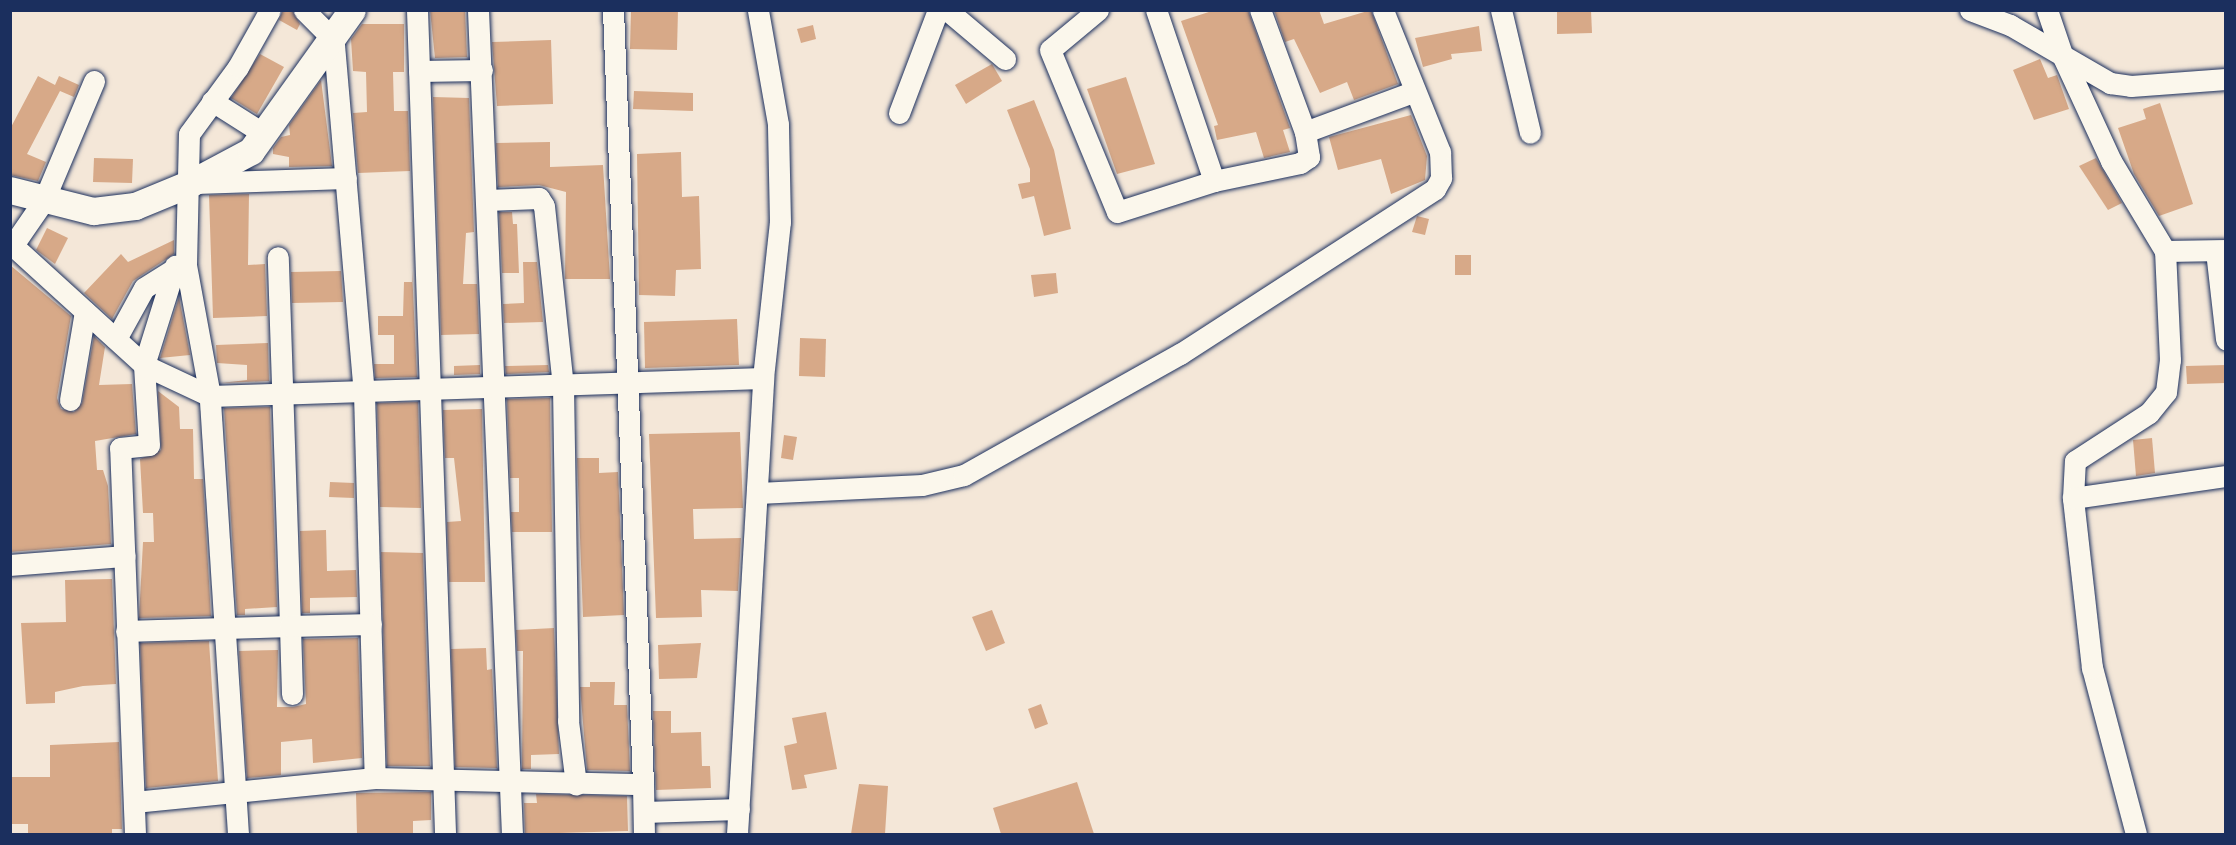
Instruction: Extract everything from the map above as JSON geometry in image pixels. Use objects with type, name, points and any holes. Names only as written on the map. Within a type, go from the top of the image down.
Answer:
[{"type":"main road","points":[[10,190],[93,211],[135,206],[191,183],[251,151],[352,10]]},
{"type":"street","points":[[135,834],[120,448],[149,445],[144,365],[180,265],[191,183],[191,126],[212,101],[270,10]]},
{"type":"street","points":[[304,10],[333,35],[364,393],[375,778]]},
{"type":"street","points":[[417,10],[433,391],[445,834]]},
{"type":"street","points":[[478,10],[487,200],[507,780],[512,834]]},
{"type":"street","points":[[613,10],[625,383],[644,784],[644,834]]},
{"type":"street","points":[[737,834],[763,378],[780,172],[772,69],[758,10]]},
{"type":"street","points":[[899,113],[938,10]]},
{"type":"street","points":[[1098,10],[1050,50],[1117,212],[1214,181],[1300,163],[1310,148],[1260,10]]},
{"type":"street","points":[[1156,10],[1214,181]]},
{"type":"street","points":[[758,493],[921,485],[953,478],[1180,354],[1435,189],[1441,178],[1440,152],[1383,10]]},
{"type":"street","points":[[1501,10],[1530,133]]},
{"type":"street","points":[[1970,10],[2010,25],[2088,74],[2131,86],[2226,79]]},
{"type":"street","points":[[2048,10],[2062,57],[2111,161],[2164,251],[2170,360],[2166,392],[2149,413],[2075,461],[2073,498],[2092,668],[2136,834]]},
{"type":"street","points":[[956,13],[1005,59]]},
{"type":"street","points":[[419,72],[482,70]]},
{"type":"street","points":[[94,81],[44,200],[12,244],[144,365],[210,396],[433,391],[763,378]]},
{"type":"street","points":[[1305,132],[1415,91]]},
{"type":"street","points":[[212,101],[264,134]]},
{"type":"street","points":[[191,183],[346,178]]},
{"type":"street","points":[[487,200],[543,199],[562,386],[568,722],[576,784]]},
{"type":"street","points":[[2164,251],[2221,250],[2226,339]]},
{"type":"street","points":[[278,257],[285,395],[292,694]]},
{"type":"street","points":[[116,339],[144,288],[180,265]]},
{"type":"street","points":[[180,265],[210,396],[238,834]]},
{"type":"street","points":[[70,400],[85,311]]},
{"type":"street","points":[[2073,498],[2226,476]]},
{"type":"street","points":[[10,565],[124,556]]},
{"type":"street","points":[[126,631],[371,624]]},
{"type":"street","points":[[134,802],[235,796],[375,778],[442,783],[507,780],[576,784],[644,784]]},
{"type":"street","points":[[644,812],[739,809]]},
{"type":"building","points":[[283,10],[292,10],[300,24],[297,30],[279,20]]},
{"type":"building","points":[[430,10],[465,10],[467,57],[435,58]]},
{"type":"building","points":[[631,10],[678,10],[677,50],[630,49]]},
{"type":"building","points":[[1215,10],[1248,10],[1290,128],[1283,130],[1290,152],[1264,158],[1256,132],[1217,140],[1214,126],[1218,125],[1181,21]]},
{"type":"building","points":[[1274,10],[1319,10],[1324,24],[1371,10],[1398,84],[1354,100],[1347,82],[1320,93],[1294,39],[1285,42]]},
{"type":"building","points":[[1557,10],[1591,10],[1592,33],[1557,34]]},
{"type":"building","points":[[362,24],[404,24],[404,72],[393,72],[394,111],[408,111],[410,171],[358,173],[353,113],[367,112],[366,72],[353,71],[351,39]]},
{"type":"building","points":[[813,25],[816,39],[801,43],[797,29]]},
{"type":"building","points":[[1479,26],[1482,51],[1451,54],[1452,59],[1423,67],[1415,38]]},
{"type":"building","points":[[551,40],[553,104],[497,106],[492,42]]},
{"type":"building","points":[[260,54],[284,67],[257,114],[231,98]]},
{"type":"building","points":[[2040,59],[2048,78],[2057,75],[2069,109],[2034,120],[2013,70]]},
{"type":"building","points":[[992,64],[1002,81],[966,104],[955,85]]},
{"type":"building","points":[[38,76],[55,85],[59,76],[79,85],[74,97],[60,91],[27,154],[46,162],[38,181],[10,175],[10,129]]},
{"type":"building","points":[[1126,77],[1155,164],[1117,174],[1087,89]]},
{"type":"building","points":[[321,80],[332,166],[289,167],[289,157],[273,154],[273,148],[281,137],[290,135],[289,125]]},
{"type":"building","points":[[634,91],[693,93],[693,111],[633,109]]},
{"type":"building","points":[[433,97],[469,98],[474,232],[466,233],[463,284],[477,284],[479,334],[441,335]]},
{"type":"building","points":[[1034,100],[1054,150],[1071,229],[1044,236],[1034,196],[1022,199],[1018,184],[1030,182],[1030,169],[1007,110]]},
{"type":"building","points":[[2160,103],[2193,204],[2159,216],[2134,174],[2118,128],[2146,119],[2143,109]]},
{"type":"building","points":[[1411,115],[1427,156],[1425,180],[1391,194],[1381,159],[1338,170],[1329,137]]},
{"type":"building","points":[[550,142],[550,167],[603,165],[610,279],[565,279],[566,192],[539,185],[498,187],[496,143]]},
{"type":"building","points":[[681,152],[682,197],[699,196],[701,269],[676,270],[675,296],[639,295],[637,154]]},
{"type":"building","points":[[94,158],[133,159],[132,183],[93,182]]},
{"type":"building","points":[[2096,158],[2122,203],[2108,210],[2079,166]]},
{"type":"building","points":[[249,194],[248,265],[265,264],[267,316],[213,318],[209,195]]},
{"type":"building","points":[[499,212],[512,212],[513,224],[517,224],[519,273],[502,273]]},
{"type":"building","points":[[1417,216],[1429,219],[1425,235],[1412,232]]},
{"type":"building","points":[[47,228],[68,238],[55,264],[36,250]]},
{"type":"building","points":[[174,240],[174,254],[133,281],[112,319],[84,293],[121,254],[128,262]]},
{"type":"building","points":[[1455,255],[1471,255],[1471,275],[1455,275]]},
{"type":"building","points":[[523,262],[537,262],[543,322],[504,323],[503,304],[524,303]]},
{"type":"building","points":[[10,265],[71,316],[57,398],[61,409],[74,412],[82,403],[94,336],[105,347],[99,385],[132,384],[136,434],[95,441],[97,470],[103,470],[108,486],[111,544],[10,552]]},
{"type":"building","points":[[412,270],[417,377],[375,378],[374,364],[394,364],[394,335],[378,335],[378,316],[403,316],[404,282],[412,282]]},
{"type":"building","points":[[341,271],[343,302],[292,303],[291,272]]},
{"type":"building","points":[[1056,273],[1058,293],[1034,297],[1031,275]]},
{"type":"building","points":[[179,297],[190,355],[160,358]]},
{"type":"building","points":[[737,319],[739,365],[645,368],[644,322]]},
{"type":"building","points":[[800,338],[826,339],[825,377],[799,376]]},
{"type":"building","points":[[268,343],[269,381],[221,383],[247,380],[247,365],[217,363],[216,345]]},
{"type":"building","points":[[480,365],[480,374],[454,375],[454,366]]},
{"type":"building","points":[[548,365],[549,372],[506,374],[505,366]]},
{"type":"building","points":[[2226,365],[2226,383],[2187,384],[2186,366]]},
{"type":"building","points":[[158,391],[179,407],[180,429],[193,429],[194,479],[203,479],[211,616],[139,618],[143,542],[154,542],[153,513],[143,513],[140,459],[161,450]]},
{"type":"building","points":[[550,398],[552,532],[512,532],[511,512],[519,512],[519,478],[510,478],[507,399]]},
{"type":"building","points":[[418,402],[421,508],[380,507],[377,403]]},
{"type":"building","points":[[270,407],[277,607],[245,609],[245,615],[237,615],[224,408]]},
{"type":"building","points":[[482,409],[485,582],[449,582],[447,522],[461,521],[454,458],[445,458],[443,410]]},
{"type":"building","points":[[740,432],[743,508],[693,509],[694,539],[741,538],[738,591],[701,590],[702,617],[656,618],[649,434]]},
{"type":"building","points":[[784,435],[797,437],[793,460],[781,458]]},
{"type":"building","points":[[2152,438],[2155,473],[2136,476],[2133,440]]},
{"type":"building","points":[[577,458],[599,458],[599,473],[618,472],[624,615],[583,617]]},
{"type":"building","points":[[330,482],[354,483],[354,498],[329,497]]},
{"type":"building","points":[[326,530],[327,571],[356,570],[357,597],[310,598],[310,613],[302,613],[300,531]]},
{"type":"building","points":[[381,552],[423,553],[430,766],[387,766]]},
{"type":"building","points":[[112,579],[116,684],[83,686],[55,692],[55,703],[26,704],[21,623],[66,622],[65,580]]},
{"type":"building","points":[[992,610],[1005,643],[986,651],[972,617]]},
{"type":"building","points":[[554,628],[559,754],[531,755],[531,769],[522,769],[523,651],[517,651],[516,630]]},
{"type":"building","points":[[358,638],[362,758],[313,763],[312,739],[281,742],[281,775],[247,778],[239,651],[278,650],[277,707],[293,707],[306,704],[303,639]]},
{"type":"building","points":[[209,641],[218,781],[146,788],[140,643]]},
{"type":"building","points":[[701,643],[697,678],[659,679],[658,645]]},
{"type":"building","points":[[486,648],[487,670],[492,669],[497,768],[455,767],[451,649]]},
{"type":"building","points":[[590,682],[615,682],[614,705],[627,705],[630,771],[587,770],[580,687],[590,687]]},
{"type":"building","points":[[1041,704],[1048,724],[1035,729],[1028,709]]},
{"type":"building","points":[[653,711],[671,711],[671,733],[701,732],[702,766],[710,766],[711,788],[656,790]]},
{"type":"building","points":[[826,712],[837,769],[804,775],[807,788],[792,790],[784,746],[797,743],[792,718]]},
{"type":"building","points":[[119,742],[122,829],[112,829],[112,834],[28,834],[28,824],[10,824],[10,777],[50,777],[50,745]]},
{"type":"building","points":[[1077,782],[1094,834],[1001,834],[993,808]]},
{"type":"building","points":[[859,784],[888,786],[885,834],[851,834]]},
{"type":"building","points":[[431,792],[431,820],[413,821],[413,834],[357,834],[356,793]]},
{"type":"building","points":[[536,794],[627,796],[628,831],[525,834],[524,803],[537,803]]}]
